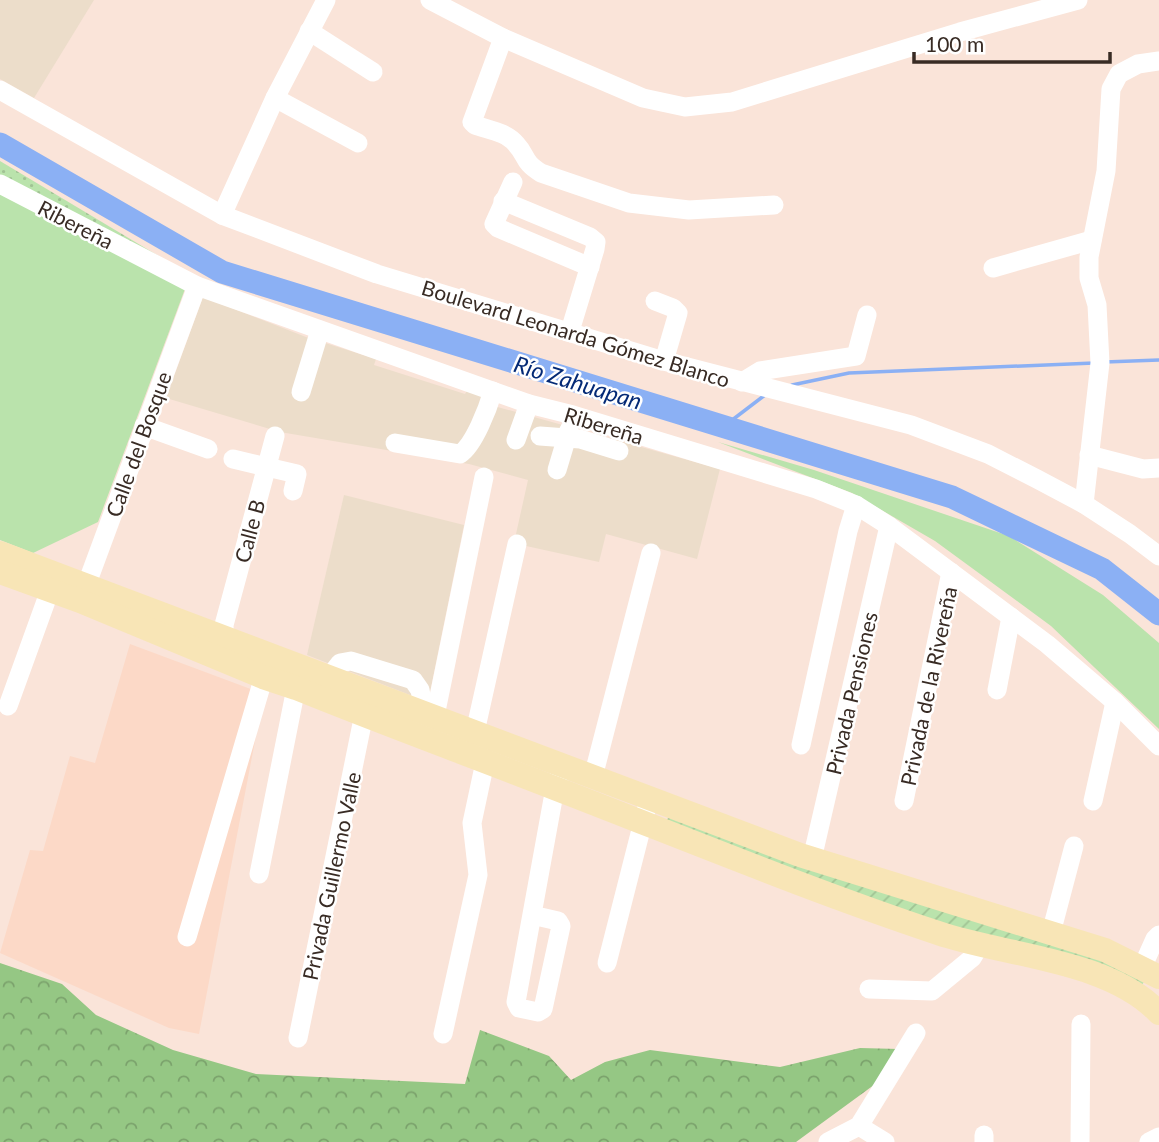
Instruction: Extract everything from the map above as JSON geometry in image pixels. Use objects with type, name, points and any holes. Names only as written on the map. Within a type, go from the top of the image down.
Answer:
[{"type":"main road","points":[[0,553],[83,593],[219,643],[267,666],[296,688],[485,762],[559,777],[593,777],[646,811],[812,859],[1105,950],[1151,972]]},
{"type":"main road","points":[[0,572],[50,590],[83,593]]},
{"type":"main road","points":[[267,666],[329,677],[429,714],[475,732],[559,777],[928,930],[1043,958],[1105,979],[1157,1006]]},
{"type":"street","points":[[222,215],[275,98],[326,0]]},
{"type":"street","points":[[430,0],[503,38],[643,98],[685,107],[732,102],[1078,0]]},
{"type":"street","points":[[309,31],[373,72]]},
{"type":"street","points":[[503,38],[472,122],[503,134],[516,144],[528,165],[541,173],[629,203],[689,210],[775,205]]},
{"type":"street","points":[[1084,504],[1100,363],[1097,305],[1089,278],[1092,240],[1106,172],[1111,89],[1119,74],[1138,64],[1159,61]]},
{"type":"street","name":"Boulevard Leonarda Gómez Blanco","points":[[0,90],[222,215],[377,274],[664,361],[911,425],[988,454],[1084,504],[1159,555]]},
{"type":"street","points":[[275,98],[358,143]]},
{"type":"street","points":[[513,182],[494,224],[590,267]]},
{"type":"street","name":"Ribereña","points":[[0,184],[197,286],[529,404],[817,489],[856,505],[889,526],[1047,644],[1115,702],[1159,746]]},
{"type":"street","points":[[503,201],[590,237],[596,242],[570,331]]},
{"type":"street","points":[[992,268],[1092,240]]},
{"type":"street","name":"Calle del Bosque","points":[[83,593],[197,286]]},
{"type":"street","points":[[655,301],[673,308],[677,313],[664,361]]},
{"type":"street","points":[[742,382],[760,371],[856,356],[867,315]]},
{"type":"street","points":[[301,392],[320,330]]},
{"type":"street","points":[[395,443],[460,454],[467,450],[493,391]]},
{"type":"street","points":[[516,440],[529,404]]},
{"type":"street","points":[[557,470],[551,437],[564,413]]},
{"type":"street","points":[[144,426],[208,449]]},
{"type":"street","name":"Calle B","points":[[219,643],[275,436]]},
{"type":"street","points":[[551,437],[580,439],[619,451]]},
{"type":"street","points":[[1089,455],[1143,468],[1159,468]]},
{"type":"street","points":[[233,459],[266,467],[295,483]]},
{"type":"street","points":[[429,714],[484,477]]},
{"type":"street","points":[[801,745],[856,505]]},
{"type":"street","name":"Privada Pensiones","points":[[812,859],[889,526]]},
{"type":"street","points":[[475,732],[517,544]]},
{"type":"street","points":[[593,777],[651,553]]},
{"type":"street","name":"Privada de la Rivereña","points":[[904,801],[951,572]]},
{"type":"street","points":[[8,706],[50,590]]},
{"type":"street","points":[[997,690],[1011,617]]},
{"type":"street","points":[[187,937],[267,666]]},
{"type":"street","points":[[259,874],[296,688]]},
{"type":"street","points":[[1093,801],[1115,702]]},
{"type":"street","name":"Privada Guillermo Valle","points":[[298,1038],[364,714]]},
{"type":"street","points":[[443,1034],[478,874],[472,823],[485,762]]},
{"type":"street","points":[[533,915],[559,777]]},
{"type":"street","points":[[607,963],[646,811]]},
{"type":"street","points":[[1051,933],[1074,846]]},
{"type":"street","points":[[1151,972],[1155,939],[1159,935]]},
{"type":"street","points":[[869,989],[932,991],[972,958],[990,947]]},
{"type":"street","points":[[1080,1142],[1081,1024]]},
{"type":"street","points":[[828,1142],[859,1126],[916,1033]]},
{"type":"street","points":[[859,1126],[885,1142]]},
{"type":"street","points":[[1149,1142],[1159,1137]]},
{"type":"shaded area","points":[[0,0],[94,0],[34,98],[0,79]]},
{"type":"shaded area","points":[[203,297],[306,337],[376,359],[374,365],[465,394],[468,389],[489,395],[487,404],[720,469],[697,559],[606,534],[599,562],[517,544],[514,543],[528,480],[469,464],[280,432],[166,398]]},
{"type":"shaded area","points":[[344,495],[464,525],[428,702],[307,655]]},
{"type":"shaded area","points":[[130,644],[264,694],[199,1034],[169,1028],[0,953],[30,850],[43,851],[70,756],[95,763]]},
{"type":"green space","points":[[0,161],[187,273],[0,177]]},
{"type":"green space","points":[[0,194],[185,289],[98,522],[33,553],[0,540]]},
{"type":"green space","points":[[718,442],[814,470],[1009,536],[1103,595],[1159,643],[1159,729],[1051,626],[935,541],[852,493]]},
{"type":"green space","points":[[670,812],[1103,954],[1146,978],[1141,987],[951,929],[665,826]]},
{"type":"green space","points":[[0,963],[62,984],[96,1015],[173,1050],[256,1074],[465,1084],[480,1030],[549,1056],[571,1080],[605,1062],[650,1050],[780,1067],[860,1048],[899,1049],[878,1082],[796,1142],[0,1142]]},
{"type":"waterway","name":"Río Zahuapan","points":[[0,144],[222,272],[952,497],[1102,569],[1159,614]]},
{"type":"waterway","points":[[1105,362],[1159,360]]},
{"type":"waterway","points":[[792,385],[849,373],[1094,363]]},
{"type":"waterway","points":[[723,427],[765,395]]}]
